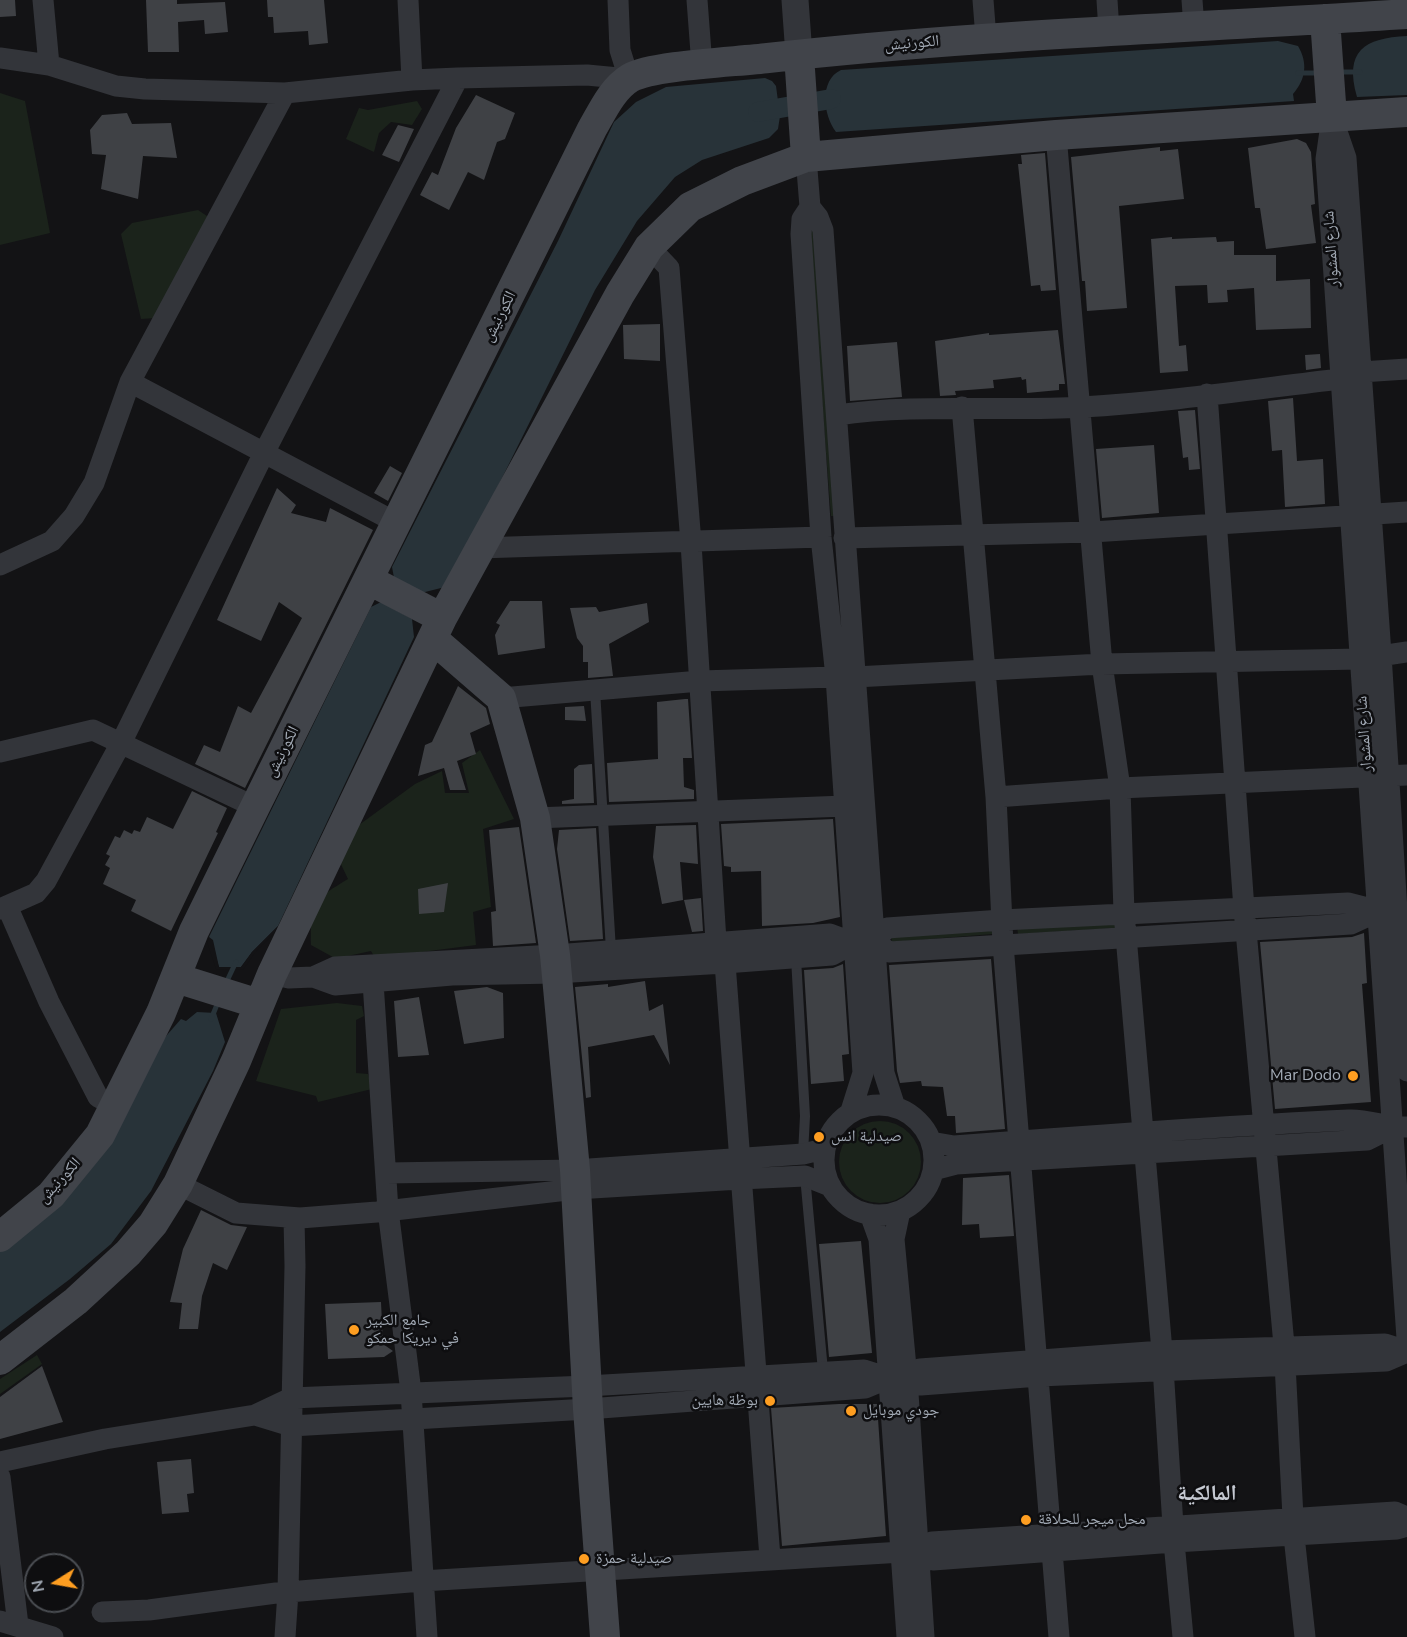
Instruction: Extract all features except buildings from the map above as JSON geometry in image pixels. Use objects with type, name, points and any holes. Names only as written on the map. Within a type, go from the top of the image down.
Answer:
[{"type":"main road","name":"الكورنيش","points":[[0,1237],[51,1195],[100,1135],[185,981],[194,931],[255,807],[375,583],[397,523],[592,129],[614,93],[629,79],[646,72],[702,66],[800,64],[987,38],[1109,31],[1193,13],[1325,20],[1407,14]]},
{"type":"main road","points":[[1325,20],[1332,108]]},
{"type":"main road","points":[[800,64],[805,145]]},
{"type":"main road","points":[[0,1360],[76,1301],[128,1253],[153,1224],[178,1184],[211,1118],[254,1002],[273,974],[435,623],[649,247],[690,207],[805,145],[1056,135],[1332,108],[1407,112]]},
{"type":"main road","points":[[375,583],[435,623],[501,698],[535,818],[555,964],[576,1180],[588,1398],[605,1637]]},
{"type":"main road","points":[[185,981],[254,1002]]},
{"type":"street","points":[[43,0],[49,65]]},
{"type":"street","points":[[408,0],[412,80]]},
{"type":"street","points":[[0,58],[49,65],[116,86],[285,93],[412,80],[458,78],[587,75],[629,79],[620,50],[618,0]]},
{"type":"street","points":[[697,0],[702,66]]},
{"type":"street","points":[[795,0],[800,64]]},
{"type":"street","points":[[983,0],[987,38]]},
{"type":"street","points":[[1107,0],[1109,31]]},
{"type":"street","points":[[115,1106],[98,1097],[3,907],[36,893],[46,882],[121,743],[264,453],[458,78]]},
{"type":"street","points":[[0,565],[52,541],[74,516],[94,483],[130,382],[285,93]]},
{"type":"street","name":"شارع المشوار","points":[[1332,108],[1346,158],[1361,372],[1360,659],[1387,776]]},
{"type":"street","name":"شارع المشوار","points":[[1332,108],[1326,159],[1340,379],[1382,654],[1387,776],[1407,1071]]},
{"type":"street","points":[[1056,135],[1102,664],[1120,788],[1124,913],[1162,1350],[1173,1533],[1183,1637]]},
{"type":"street","points":[[805,145],[810,207],[818,217],[822,230],[837,415],[844,538],[845,806],[884,1073],[895,1107]]},
{"type":"street","points":[[810,207],[802,219],[801,234],[821,537],[846,677],[864,942],[863,1073],[851,1112]]},
{"type":"street","points":[[649,247],[669,268],[691,543],[716,941]]},
{"type":"street","points":[[837,415],[864,411],[962,407],[1081,407],[1340,379],[1361,372],[1407,369]]},
{"type":"street","points":[[130,382],[397,523]]},
{"type":"street","points":[[1207,394],[1244,909],[1285,1356],[1294,1527],[1305,1637]]},
{"type":"street","points":[[962,407],[996,796],[1003,944],[1039,1367],[1059,1637]]},
{"type":"street","points":[[844,538],[973,537],[1092,532],[1407,512]]},
{"type":"street","points":[[479,548],[691,543],[821,537]]},
{"type":"street","points":[[501,698],[700,681],[846,677],[1102,664],[1360,659],[1407,652]]},
{"type":"street","points":[[0,752],[93,730],[255,807]]},
{"type":"street","points":[[996,796],[1387,776]]},
{"type":"street","points":[[535,818],[845,806]]},
{"type":"street","points":[[273,974],[289,978],[313,977],[335,967],[725,963],[832,955],[864,942],[887,928],[1124,913],[1348,903],[1397,909]]},
{"type":"street","points":[[313,977],[335,985],[373,982],[555,964],[611,950],[830,934],[864,942],[889,952],[1351,924],[1397,909]]},
{"type":"street","name":"شارع المشوار","points":[[1397,909],[1399,1128],[1407,1338]]},
{"type":"street","points":[[725,963],[770,1558]]},
{"type":"street","points":[[373,982],[388,1210],[411,1392],[427,1637]]},
{"type":"street","points":[[873,1105],[895,1107],[911,1114],[923,1126],[931,1142],[933,1170],[922,1194],[900,1211],[870,1215],[847,1205],[830,1186],[824,1165],[824,1149],[835,1125],[851,1112],[873,1105]]},
{"type":"street","points":[[933,1170],[1019,1151],[1143,1132],[1363,1119],[1399,1128]]},
{"type":"street","points":[[931,1142],[1019,1151],[1144,1154],[1367,1140],[1399,1128]]},
{"type":"street","points":[[178,1184],[236,1213],[294,1218],[388,1210],[576,1180],[740,1169],[824,1149]]},
{"type":"street","points":[[740,1169],[805,1176],[830,1186]]},
{"type":"street","points":[[387,1173],[576,1180]]},
{"type":"street","points":[[900,1211],[894,1239],[898,1378],[910,1552],[924,1637]]},
{"type":"street","points":[[870,1215],[879,1239],[898,1378]]},
{"type":"street","points":[[285,1637],[288,1592],[294,1218]]},
{"type":"street","points":[[758,1385],[823,1371],[864,1370],[921,1385],[1162,1350],[1386,1361],[1407,1352]]},
{"type":"street","points":[[1039,1367],[1162,1372],[1285,1356]]},
{"type":"street","points":[[255,1415],[291,1426],[412,1418],[588,1398],[758,1385],[865,1388],[898,1378]]},
{"type":"street","points":[[0,1462],[105,1438],[255,1415],[291,1398],[411,1392],[588,1398]]},
{"type":"street","points":[[0,1477],[9,1623],[52,1637]]},
{"type":"street","points":[[1294,1527],[1395,1512],[1407,1517]]},
{"type":"street","points":[[102,1612],[149,1610],[288,1592],[422,1581],[601,1571],[770,1558],[910,1552],[933,1560],[1052,1542],[1173,1533],[1294,1527],[1397,1529],[1407,1526]]},
{"type":"street","points":[[907,1637],[910,1552]]},
{"type":"lane","points":[[595,690],[611,950]]},
{"type":"lane","points":[[796,958],[805,1116],[803,1154]]},
{"type":"lane","points":[[805,1176],[823,1371]]},
{"type":"shaded area","points":[[1407,36],[1407,95],[1357,97],[1353,68],[1361,50],[1379,40]]},
{"type":"shaded area","points":[[1278,41],[1298,46],[1303,59],[1303,77],[1293,94],[1294,101],[836,132],[826,108],[825,98],[829,82],[841,70]]},
{"type":"shaded area","points":[[765,78],[776,86],[780,116],[778,129],[769,138],[702,160],[675,177],[637,221],[595,290],[457,569],[445,587],[421,593],[395,583],[392,567],[558,241],[614,122],[636,102],[666,87]]},
{"type":"shaded area","points":[[0,93],[25,101],[50,233],[0,245]]},
{"type":"shaded area","points":[[417,101],[422,109],[412,125],[391,122],[379,133],[374,152],[346,139],[359,108],[368,110]]},
{"type":"shaded area","points":[[198,210],[210,218],[156,318],[141,319],[121,234],[132,223]]},
{"type":"shaded area","points":[[808,226],[813,226],[836,516],[831,516]]},
{"type":"shaded area","points":[[381,602],[412,619],[414,637],[278,926],[252,952],[241,967],[219,967],[209,937],[371,607]]},
{"type":"shaded area","points":[[480,750],[514,819],[483,829],[491,907],[473,912],[476,945],[375,958],[371,951],[343,957],[340,961],[311,945],[311,920],[315,904],[326,893],[348,879],[338,858],[348,833],[415,784],[442,771],[445,793],[469,793],[462,763]]},
{"type":"shaded area","points":[[1117,920],[1117,928],[1018,934],[1017,927]]},
{"type":"shaded area","points":[[992,926],[993,934],[892,942],[891,935]]},
{"type":"shaded area","points":[[337,1003],[362,1006],[364,1016],[356,1020],[356,1073],[368,1074],[372,1089],[318,1102],[316,1096],[256,1081],[281,1009]]},
{"type":"shaded area","points":[[197,1012],[216,1013],[225,1042],[213,1071],[151,1191],[111,1244],[70,1279],[0,1332],[0,1246],[167,1035],[181,1019],[186,1021]]},
{"type":"shaded area","points":[[880,1121],[896,1124],[909,1133],[918,1146],[921,1162],[918,1178],[909,1191],[896,1200],[880,1203],[864,1200],[851,1191],[842,1178],[839,1162],[842,1146],[851,1133],[864,1124]]},
{"type":"shaded area","points":[[37,1355],[42,1364],[0,1394],[0,1379]]},
{"type":"pier","points":[[278,926],[243,970],[216,969],[207,942],[209,937],[213,940],[219,967],[241,967],[252,952]]},
{"type":"waterway","points":[[1337,72],[1360,72]]},
{"type":"waterway","points":[[1298,73],[1318,73]]},
{"type":"waterway","points":[[758,112],[831,99]]},
{"type":"waterway","points":[[226,983],[236,962]]},
{"type":"waterway","points":[[211,1019],[219,1000]]},
{"type":"place","name":"Mar Dodo","points":[[1353,1076]]},
{"type":"place","name":"صيدلية انس","points":[[819,1137]]},
{"type":"place","name":"جامع الكبير في ديريكا حمكو","points":[[354,1330]]},
{"type":"place","name":"بوظة هايين","points":[[770,1401]]},
{"type":"place","name":"جودي موبايل","points":[[851,1411]]},
{"type":"place","name":"محل ميجر للحلاقة","points":[[1026,1520]]},
{"type":"place","name":"صيدلية حمزة","points":[[584,1559]]},
{"type":"district","name":"المالكية","points":[[1207,1495]]}]
